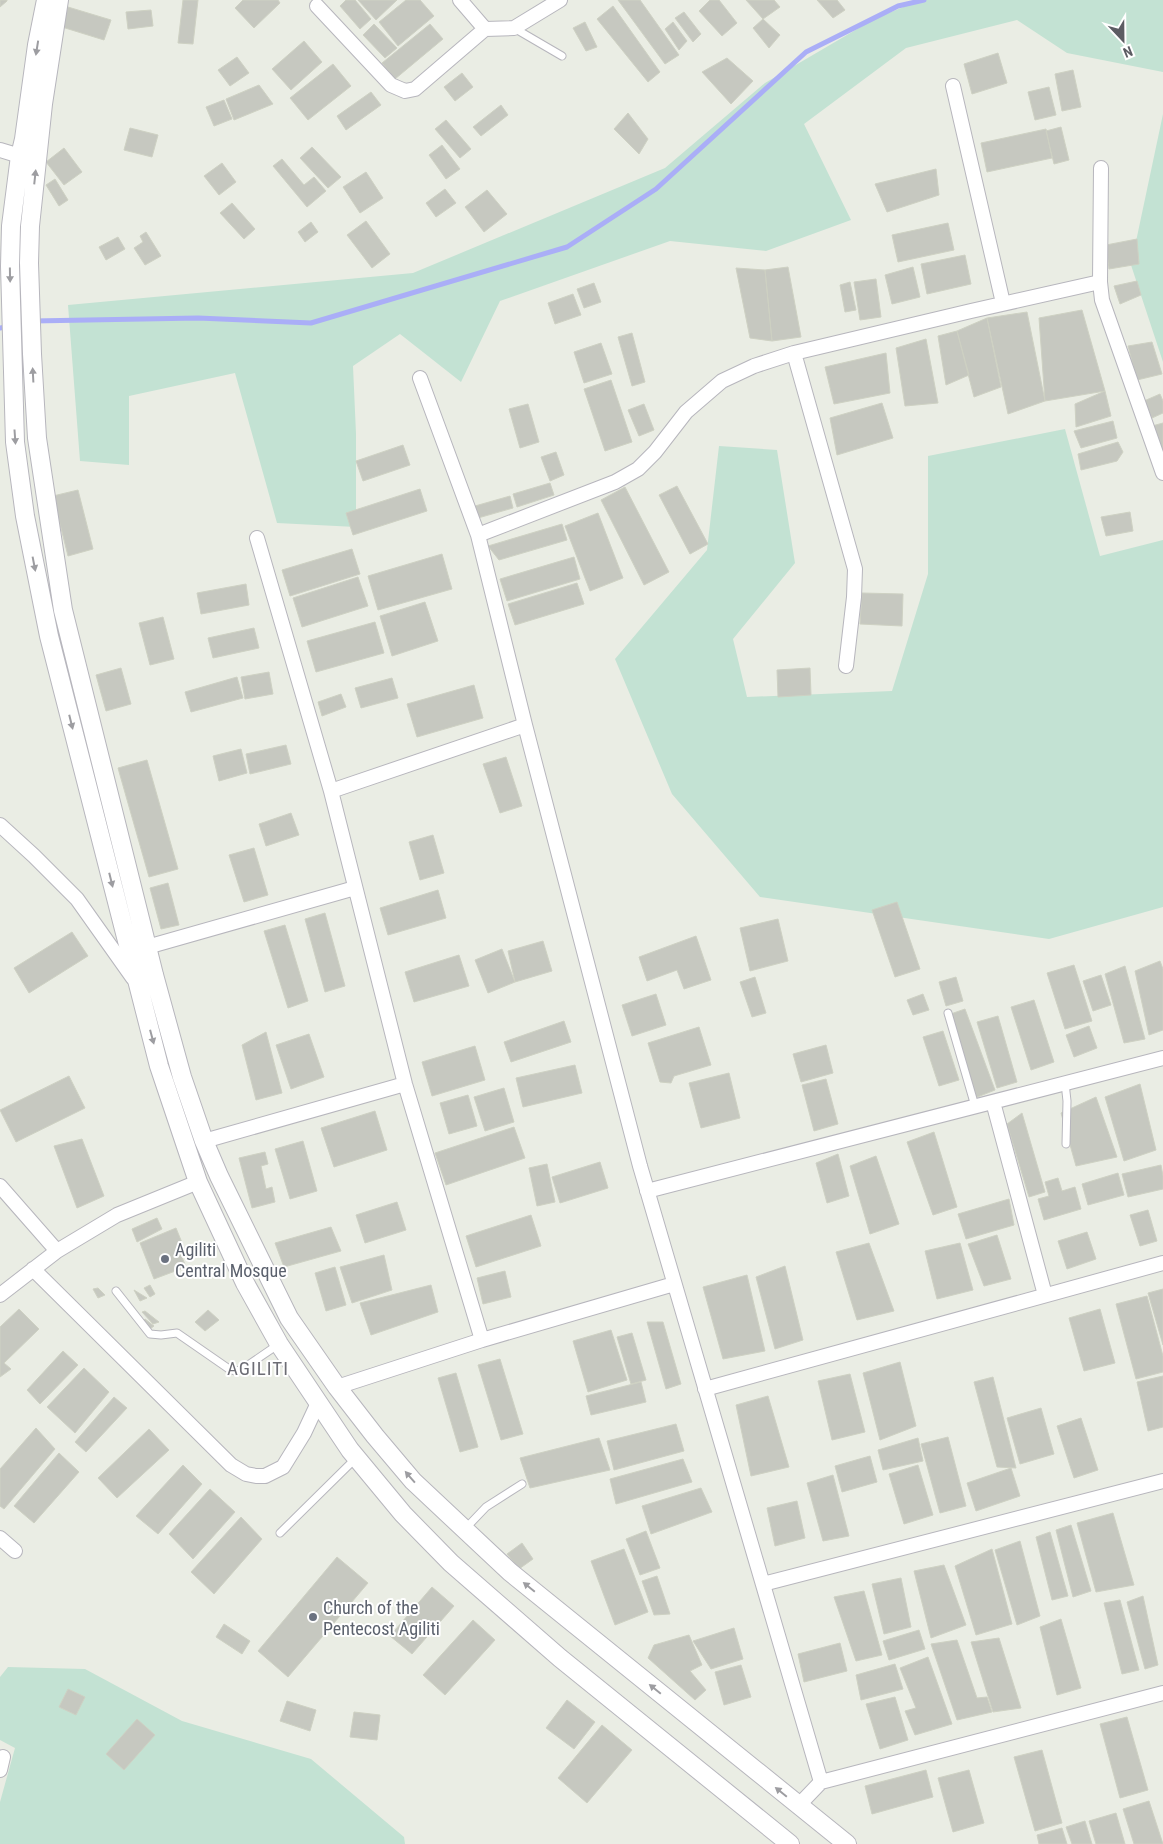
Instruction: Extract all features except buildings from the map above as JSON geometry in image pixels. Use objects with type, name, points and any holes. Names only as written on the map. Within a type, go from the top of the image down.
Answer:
[{"type":"street","points":[[46,0],[28,156],[33,382],[37,438],[47,511],[63,610],[147,947],[182,1077],[204,1141],[219,1176],[289,1318],[337,1387],[414,1482],[510,1572],[847,1844]]},
{"type":"street","points":[[59,0],[42,104],[11,226],[10,266],[15,442],[25,516],[49,636],[137,984],[168,1094],[198,1182],[245,1283],[279,1344],[356,1458],[403,1514],[451,1563],[560,1658],[790,1844]]},
{"type":"street","points":[[460,0],[485,30]]},
{"type":"street","points":[[317,6],[391,85],[405,91],[414,89],[485,30],[514,28],[560,0]]},
{"type":"street","points":[[953,86],[1003,303]]},
{"type":"street","points":[[0,150],[28,156]]},
{"type":"street","points":[[1101,168],[1100,282],[1102,300],[1163,472]]},
{"type":"street","points":[[478,535],[622,477],[638,468],[656,452],[686,412],[722,381],[754,366],[794,353],[1100,282]]},
{"type":"street","points":[[794,353],[854,569],[854,597],[846,666]]},
{"type":"street","points":[[420,378],[478,535],[525,725],[647,1191],[822,1782]]},
{"type":"street","points":[[257,538],[331,792],[404,1084],[482,1340]]},
{"type":"street","points":[[331,792],[525,725]]},
{"type":"street","points":[[0,824],[77,899],[137,984]]},
{"type":"street","points":[[147,947],[355,888]]},
{"type":"street","points":[[647,1191],[1163,1058]]},
{"type":"street","points":[[204,1141],[404,1084]]},
{"type":"street","points":[[993,1102],[1045,1295]]},
{"type":"street","points":[[0,1295],[57,1251],[117,1215],[198,1182]]},
{"type":"street","points":[[0,1186],[57,1251]]},
{"type":"street","points":[[705,1389],[1163,1263]]},
{"type":"street","points":[[33,1269],[231,1465],[246,1474],[265,1476],[283,1467],[304,1433],[318,1403]]},
{"type":"street","points":[[337,1387],[482,1340],[674,1284]]},
{"type":"street","points":[[763,1584],[1163,1481]]},
{"type":"street","points":[[0,1538],[16,1551]]},
{"type":"street","points":[[798,1806],[822,1782],[1163,1693]]},
{"type":"lane","points":[[514,28],[562,56]]},
{"type":"lane","points":[[948,1013],[975,1106]]},
{"type":"lane","points":[[1065,1083],[1067,1101],[1066,1144]]},
{"type":"lane","points":[[116,1291],[150,1334],[161,1336],[177,1334],[229,1370],[235,1372],[241,1370],[279,1344]]},
{"type":"lane","points":[[280,1533],[356,1458]]},
{"type":"lane","points":[[465,1530],[486,1507],[522,1484]]},
{"type":"green space","points":[[921,0],[1163,0],[1163,72],[1067,53],[1017,20],[906,48],[804,124],[851,220],[766,251],[670,241],[500,301],[461,382],[400,334],[353,366],[356,434],[356,527],[277,523],[235,373],[129,396],[129,465],[80,461],[68,305],[413,273],[665,168],[765,83],[876,18]]},
{"type":"green space","points":[[1163,114],[1163,362],[1131,265]]},
{"type":"green space","points":[[1065,429],[1100,556],[1163,540],[1163,907],[1049,939],[760,897],[672,794],[615,659],[707,550],[719,446],[777,450],[795,563],[733,639],[747,697],[892,691],[928,574],[928,456]]},
{"type":"green space","points":[[8,1667],[85,1669],[182,1721],[311,1759],[404,1837],[405,1844],[0,1844],[0,1802],[15,1748],[0,1740],[0,1677]]},
{"type":"waterway","points":[[33,321],[198,318],[311,323],[567,247],[656,189],[806,52],[898,6],[924,0]]},
{"type":"waterway","points":[[0,328],[10,326]]},
{"type":"place","name":"Agiliti Central Mosque","points":[[165,1259]]},
{"type":"place","name":"Church of the Pentecost Agiliti","points":[[313,1617]]},
{"type":"district","name":"AGILITI","points":[[258,1368]]}]
